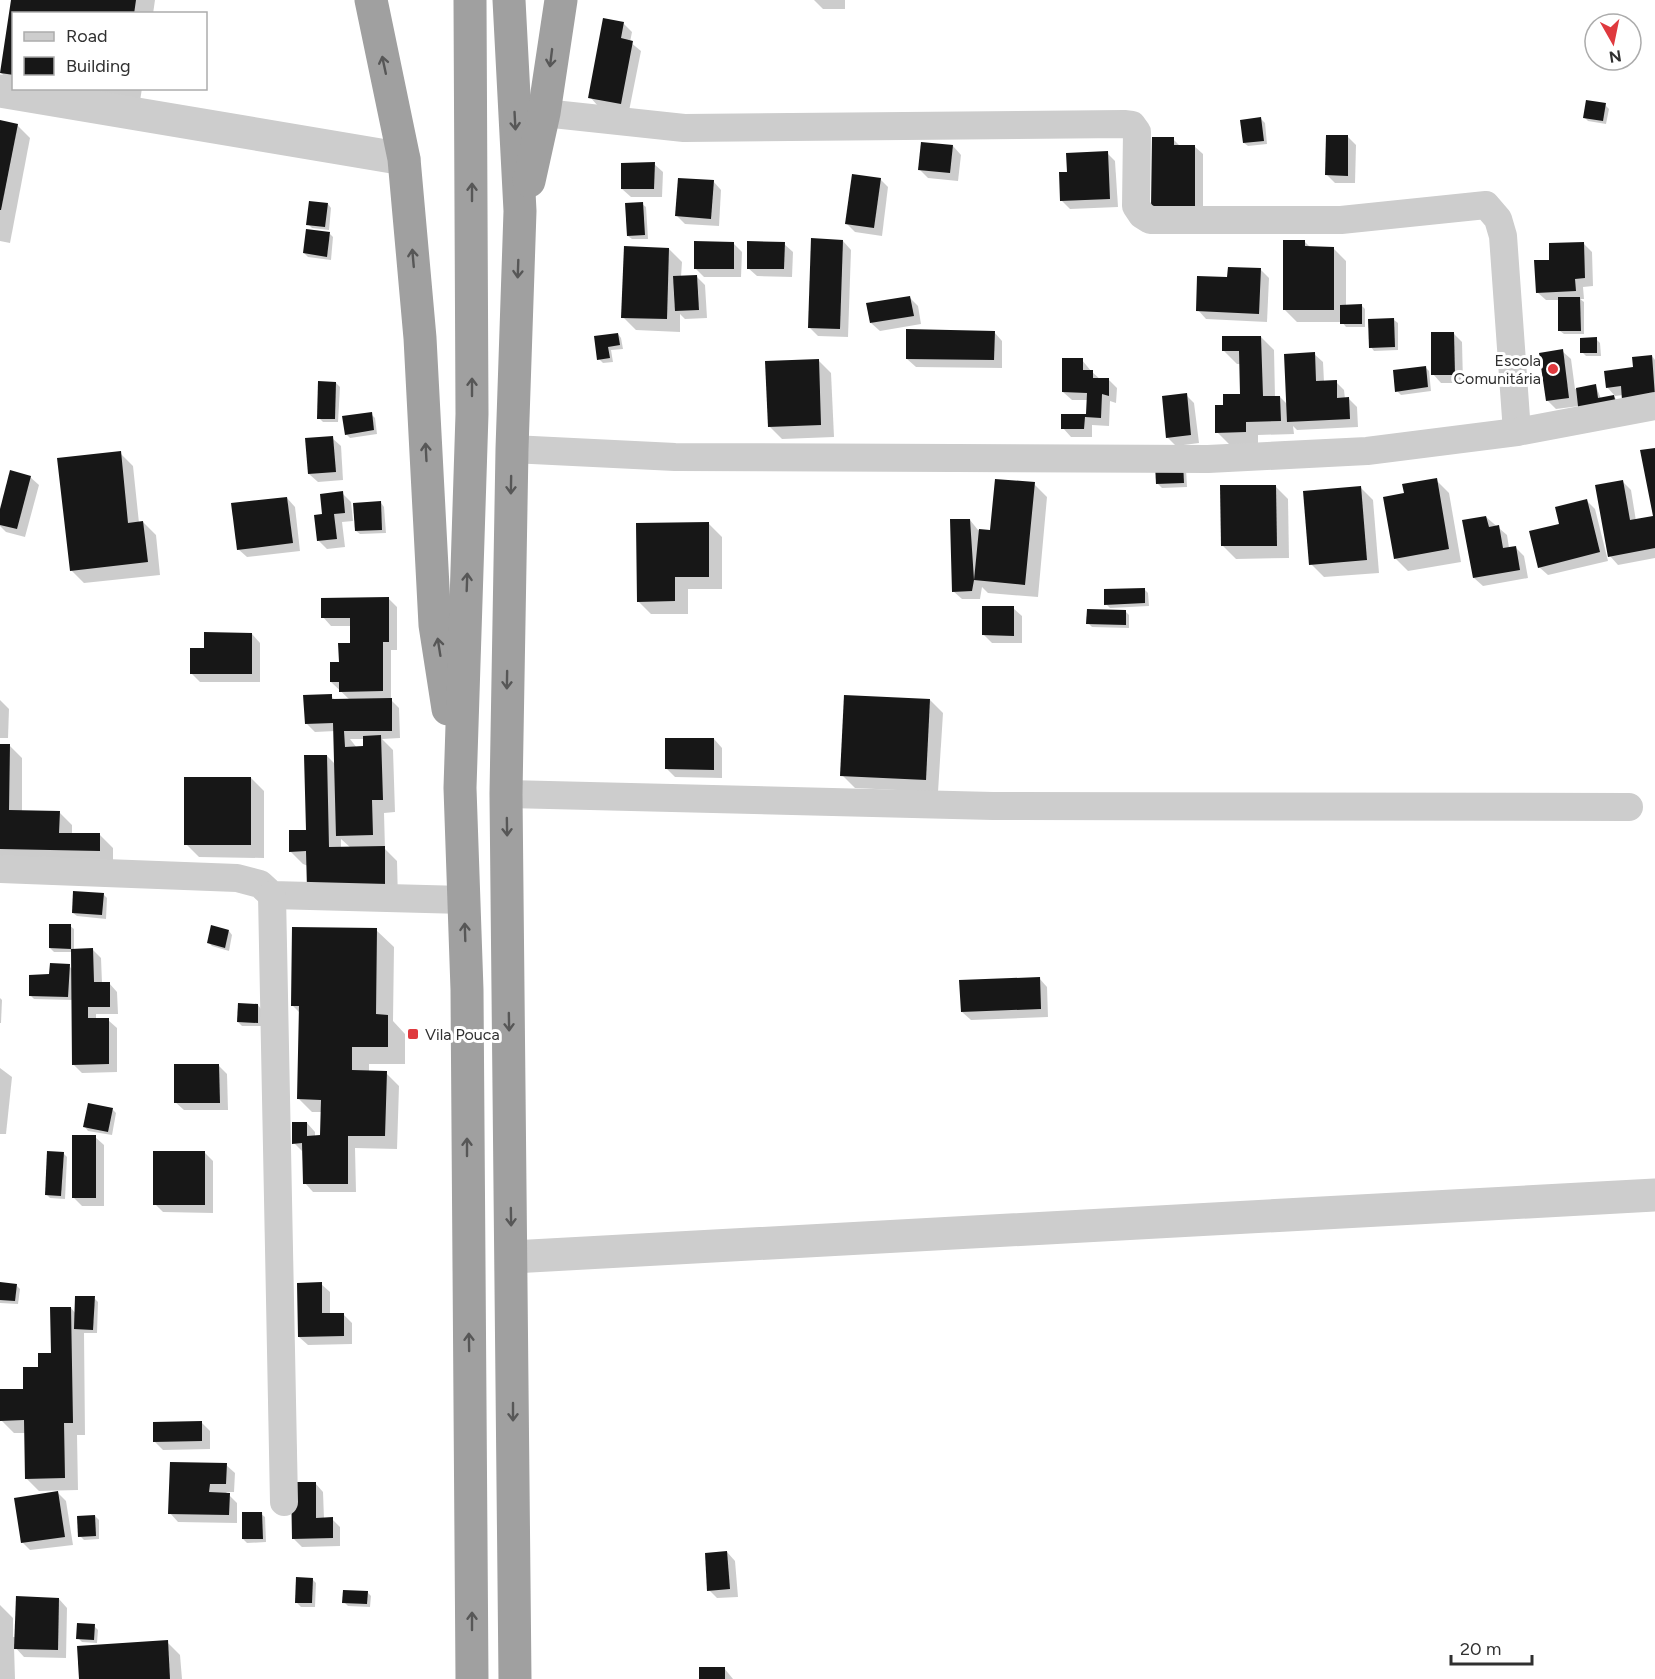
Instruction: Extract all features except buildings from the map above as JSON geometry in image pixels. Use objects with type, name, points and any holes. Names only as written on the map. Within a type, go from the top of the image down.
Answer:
[{"type":"highway","points":[[371,0],[404,159],[420,338],[435,625],[460,788]]},
{"type":"highway","points":[[470,0],[472,414],[460,788],[467,990],[472,1679]]},
{"type":"highway","points":[[509,0],[520,211],[512,449],[506,794],[515,1679]]},
{"type":"highway","points":[[520,211],[532,172],[544,113],[561,0]]},
{"type":"street","points":[[0,91],[404,159]]},
{"type":"street","points":[[544,113],[684,128],[1132,125],[1137,132],[1136,206],[1150,220],[1341,220],[1486,205],[1498,219],[1503,236],[1516,432]]},
{"type":"street","points":[[512,449],[675,457],[1208,459],[1367,451],[1516,432],[1655,406]]},
{"type":"street","points":[[506,794],[993,806],[1629,807]]},
{"type":"street","points":[[0,869],[237,878],[260,884],[272,896],[464,900]]},
{"type":"street","points":[[272,896],[284,1502]]},
{"type":"street","points":[[512,1257],[1655,1195]]},
{"type":"place","name":"Escola Comunitária","points":[[1553,369]]},
{"type":"place","name":"Vila Pouca","points":[[413,1034]]}]
